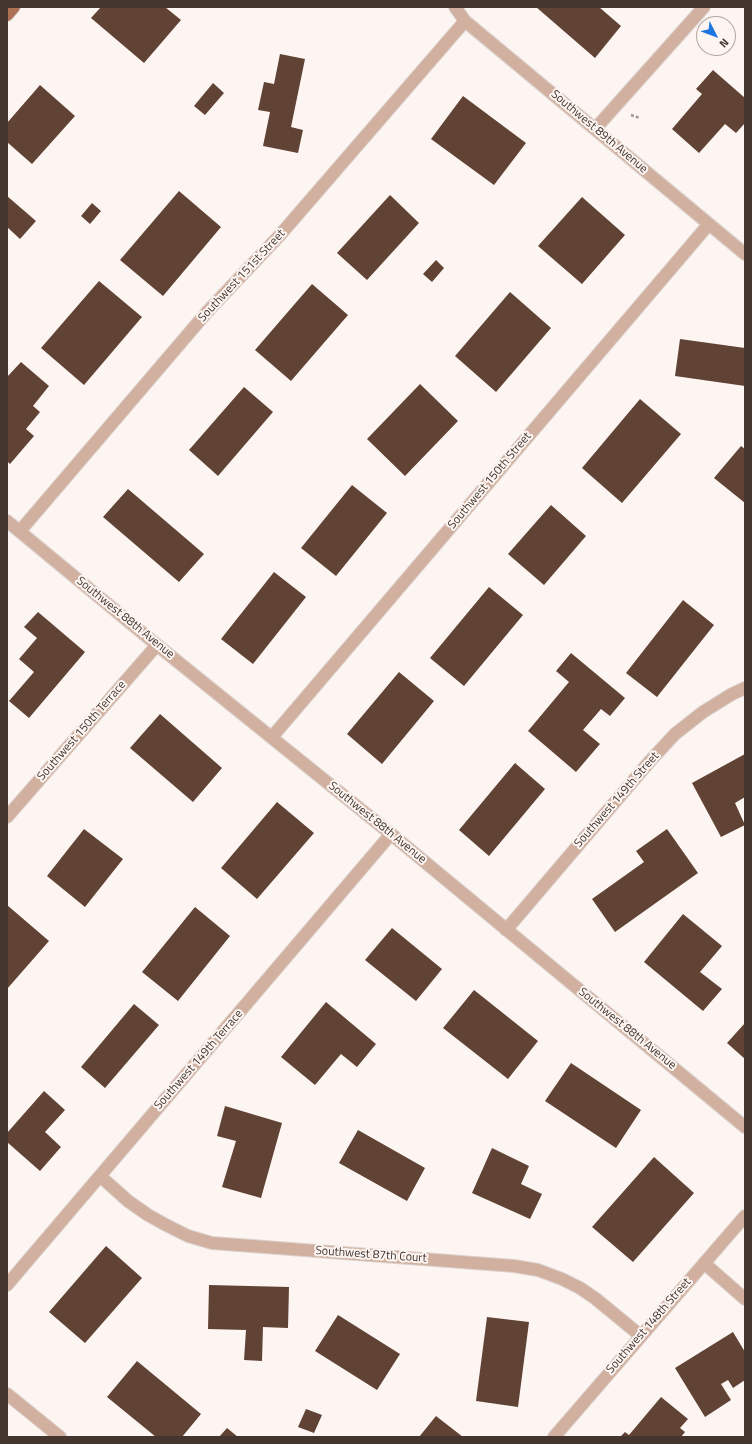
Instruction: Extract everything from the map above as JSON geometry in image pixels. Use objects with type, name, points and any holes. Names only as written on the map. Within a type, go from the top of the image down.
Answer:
[{"type":"main road","points":[[7,15],[14,7]]},
{"type":"street","name":"Southwest 89th Avenue","points":[[455,7],[464,21],[745,254]]},
{"type":"street","points":[[595,129],[704,7]]},
{"type":"street","name":"Southwest 151st Street","points":[[20,531],[207,312],[280,235],[464,21]]},
{"type":"street","name":"Southwest 150th Street","points":[[272,737],[709,224]]},
{"type":"street","name":"Southwest 88th Avenue","points":[[7,521],[391,834],[745,1127]]},
{"type":"street","name":"Southwest 150th Terrace","points":[[7,817],[157,644]]},
{"type":"street","name":"Southwest 149th Street","points":[[506,930],[650,761],[675,734],[703,712],[732,694],[745,688]]},
{"type":"street","name":"Southwest 149th Terrace","points":[[7,1285],[391,834]]},
{"type":"street","name":"Southwest 87th Court","points":[[100,1176],[128,1201],[166,1226],[188,1236],[212,1243],[514,1266],[538,1270],[580,1288],[603,1304],[640,1336]]},
{"type":"street","name":"Southwest 148th Street","points":[[554,1437],[745,1216]]},
{"type":"street","points":[[704,1264],[745,1299]]},
{"type":"street","points":[[7,1394],[60,1437]]},
{"type":"path","points":[[627,114],[640,118]]},
{"type":"building","points":[[101,7],[165,7],[181,20],[144,63],[91,18]]},
{"type":"building","points":[[536,7],[599,7],[621,26],[595,58]]},
{"type":"building","points":[[280,54],[305,59],[291,127],[303,130],[298,153],[263,146],[270,112],[258,110],[264,82],[274,84]]},
{"type":"building","points":[[713,70],[745,98],[745,123],[736,133],[725,124],[699,153],[672,129],[702,94],[696,89]]},
{"type":"building","points":[[213,83],[224,93],[205,115],[194,106]]},
{"type":"building","points":[[40,85],[75,116],[32,164],[7,142],[7,123]]},
{"type":"building","points":[[463,96],[526,143],[494,185],[431,139]]},
{"type":"building","points":[[179,191],[221,227],[163,296],[120,260]]},
{"type":"building","points":[[390,195],[419,223],[367,280],[337,253]]},
{"type":"building","points":[[7,196],[36,221],[20,239],[7,227]]},
{"type":"building","points":[[582,197],[625,235],[582,284],[538,246]]},
{"type":"building","points":[[92,203],[101,211],[90,224],[81,216]]},
{"type":"building","points":[[436,260],[444,268],[432,282],[423,274]]},
{"type":"building","points":[[99,281],[142,317],[84,385],[41,348]]},
{"type":"building","points":[[312,284],[348,315],[291,381],[255,350]]},
{"type":"building","points":[[510,292],[551,328],[496,392],[455,356]]},
{"type":"building","points":[[680,339],[745,348],[745,386],[675,376]]},
{"type":"building","points":[[21,362],[49,386],[33,406],[40,412],[26,429],[34,436],[10,464],[7,461],[7,377]]},
{"type":"building","points":[[420,384],[458,421],[405,476],[367,439]]},
{"type":"building","points":[[244,387],[273,412],[218,476],[189,450]]},
{"type":"building","points":[[640,399],[681,434],[622,503],[582,468]]},
{"type":"building","points":[[741,446],[745,449],[745,503],[714,478]]},
{"type":"building","points":[[352,485],[387,513],[336,576],[301,548]]},
{"type":"building","points":[[128,489],[204,554],[179,582],[103,517]]},
{"type":"building","points":[[551,505],[586,536],[544,585],[508,554]]},
{"type":"building","points":[[274,572],[306,597],[253,664],[221,639]]},
{"type":"building","points":[[489,587],[523,615],[464,686],[430,658]]},
{"type":"building","points":[[683,600],[714,625],[657,697],[626,673]]},
{"type":"building","points":[[38,612],[85,652],[29,718],[9,701],[34,672],[19,659],[37,638],[24,627]]},
{"type":"building","points":[[571,653],[625,698],[610,716],[601,709],[583,730],[600,744],[576,772],[528,731],[569,682],[556,671]]},
{"type":"building","points":[[399,672],[434,701],[382,764],[347,734]]},
{"type":"building","points":[[160,714],[222,768],[193,802],[130,748]]},
{"type":"building","points":[[745,754],[745,797],[735,803],[745,825],[721,837],[692,783]]},
{"type":"building","points":[[515,763],[545,789],[489,856],[459,830]]},
{"type":"building","points":[[277,802],[314,833],[257,899],[221,868]]},
{"type":"building","points":[[84,829],[123,859],[85,907],[47,876]]},
{"type":"building","points":[[667,829],[698,873],[615,932],[592,899],[644,862],[636,851]]},
{"type":"building","points":[[7,905],[49,941],[7,989]]},
{"type":"building","points":[[195,907],[230,936],[178,1001],[142,972]]},
{"type":"building","points":[[683,914],[722,946],[700,972],[722,989],[703,1011],[644,962]]},
{"type":"building","points":[[392,928],[442,969],[416,1001],[365,960]]},
{"type":"building","points":[[474,990],[538,1041],[508,1079],[443,1028]]},
{"type":"building","points":[[326,1002],[376,1044],[357,1067],[341,1054],[315,1085],[281,1057]]},
{"type":"building","points":[[134,1004],[159,1025],[105,1088],[81,1067]]},
{"type":"building","points":[[745,1023],[745,1059],[727,1043]]},
{"type":"building","points":[[571,1063],[641,1110],[616,1148],[545,1101]]},
{"type":"building","points":[[44,1091],[65,1110],[45,1132],[61,1147],[40,1171],[7,1142],[7,1133]]},
{"type":"building","points":[[225,1106],[282,1123],[261,1198],[222,1187],[236,1141],[217,1136]]},
{"type":"building","points":[[358,1130],[425,1168],[407,1201],[339,1163]]},
{"type":"building","points":[[492,1148],[529,1166],[521,1184],[542,1194],[530,1219],[472,1193]]},
{"type":"building","points":[[654,1157],[694,1193],[633,1262],[592,1227]]},
{"type":"building","points":[[106,1246],[142,1278],[85,1343],[49,1312]]},
{"type":"building","points":[[209,1285],[289,1287],[288,1328],[263,1327],[262,1361],[244,1360],[246,1330],[208,1329]]},
{"type":"building","points":[[338,1315],[400,1354],[377,1390],[315,1351]]},
{"type":"building","points":[[487,1317],[529,1322],[518,1407],[476,1401]]},
{"type":"building","points":[[733,1332],[745,1352],[745,1380],[733,1388],[728,1380],[721,1384],[731,1400],[705,1417],[675,1368]]},
{"type":"building","points":[[137,1361],[201,1414],[182,1437],[156,1437],[107,1397]]},
{"type":"building","points":[[661,1397],[688,1419],[680,1428],[685,1432],[681,1437],[620,1437],[625,1432],[629,1435]]},
{"type":"building","points":[[306,1409],[322,1415],[314,1433],[298,1427]]},
{"type":"building","points":[[436,1416],[463,1437],[419,1437]]},
{"type":"building","points":[[227,1428],[238,1437],[219,1437]]}]
